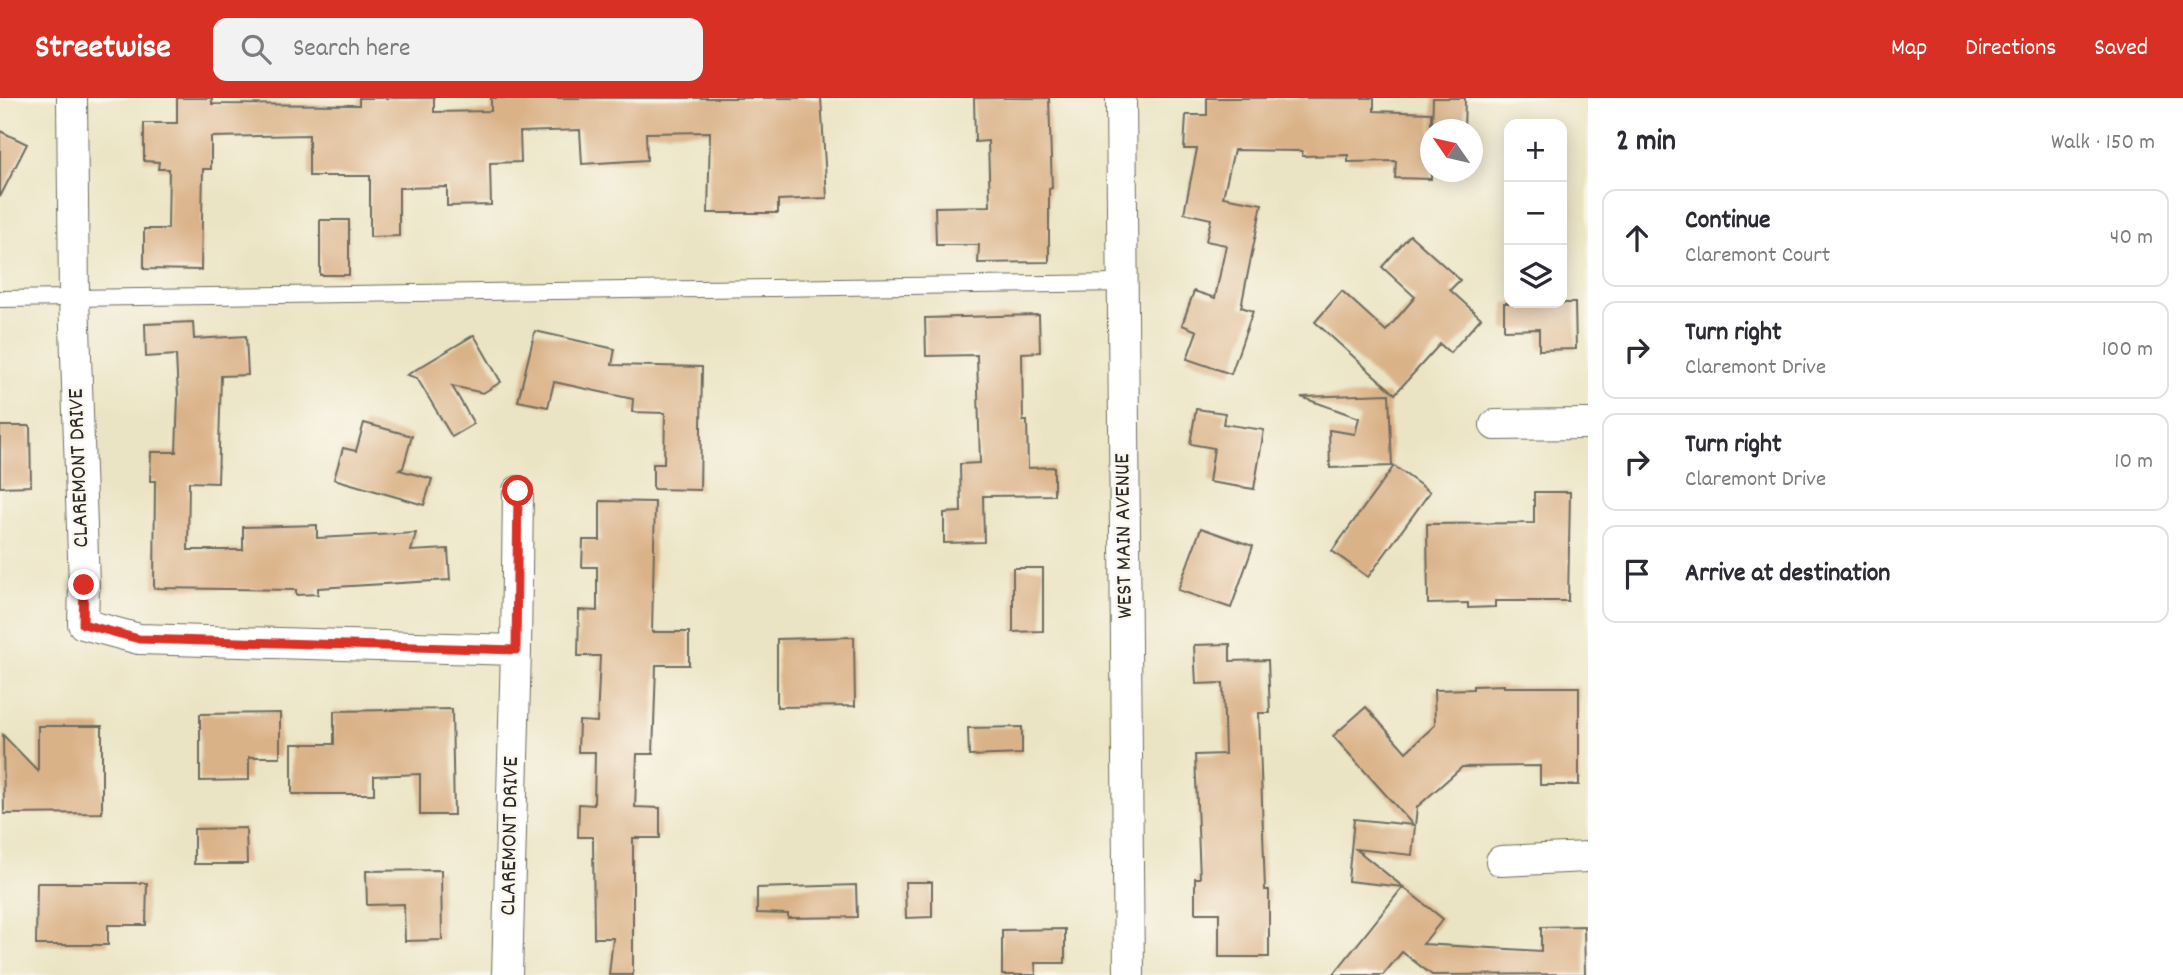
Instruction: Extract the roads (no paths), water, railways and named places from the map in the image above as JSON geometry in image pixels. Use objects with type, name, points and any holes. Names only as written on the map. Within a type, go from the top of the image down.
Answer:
[{"type":"street","name":"CLAREMONT DRIVE","points":[[72,98],[74,298],[83,624],[139,639],[516,650],[508,975]]},
{"type":"street","name":"WEST MAIN AVENUE","points":[[1121,98],[1129,975]]},
{"type":"street","points":[[1495,425],[1588,424]]},
{"type":"street","points":[[516,650],[518,491]]},
{"type":"street","points":[[1501,860],[1588,857]]},
{"type":"lane","points":[[0,299],[1122,283]]}]
